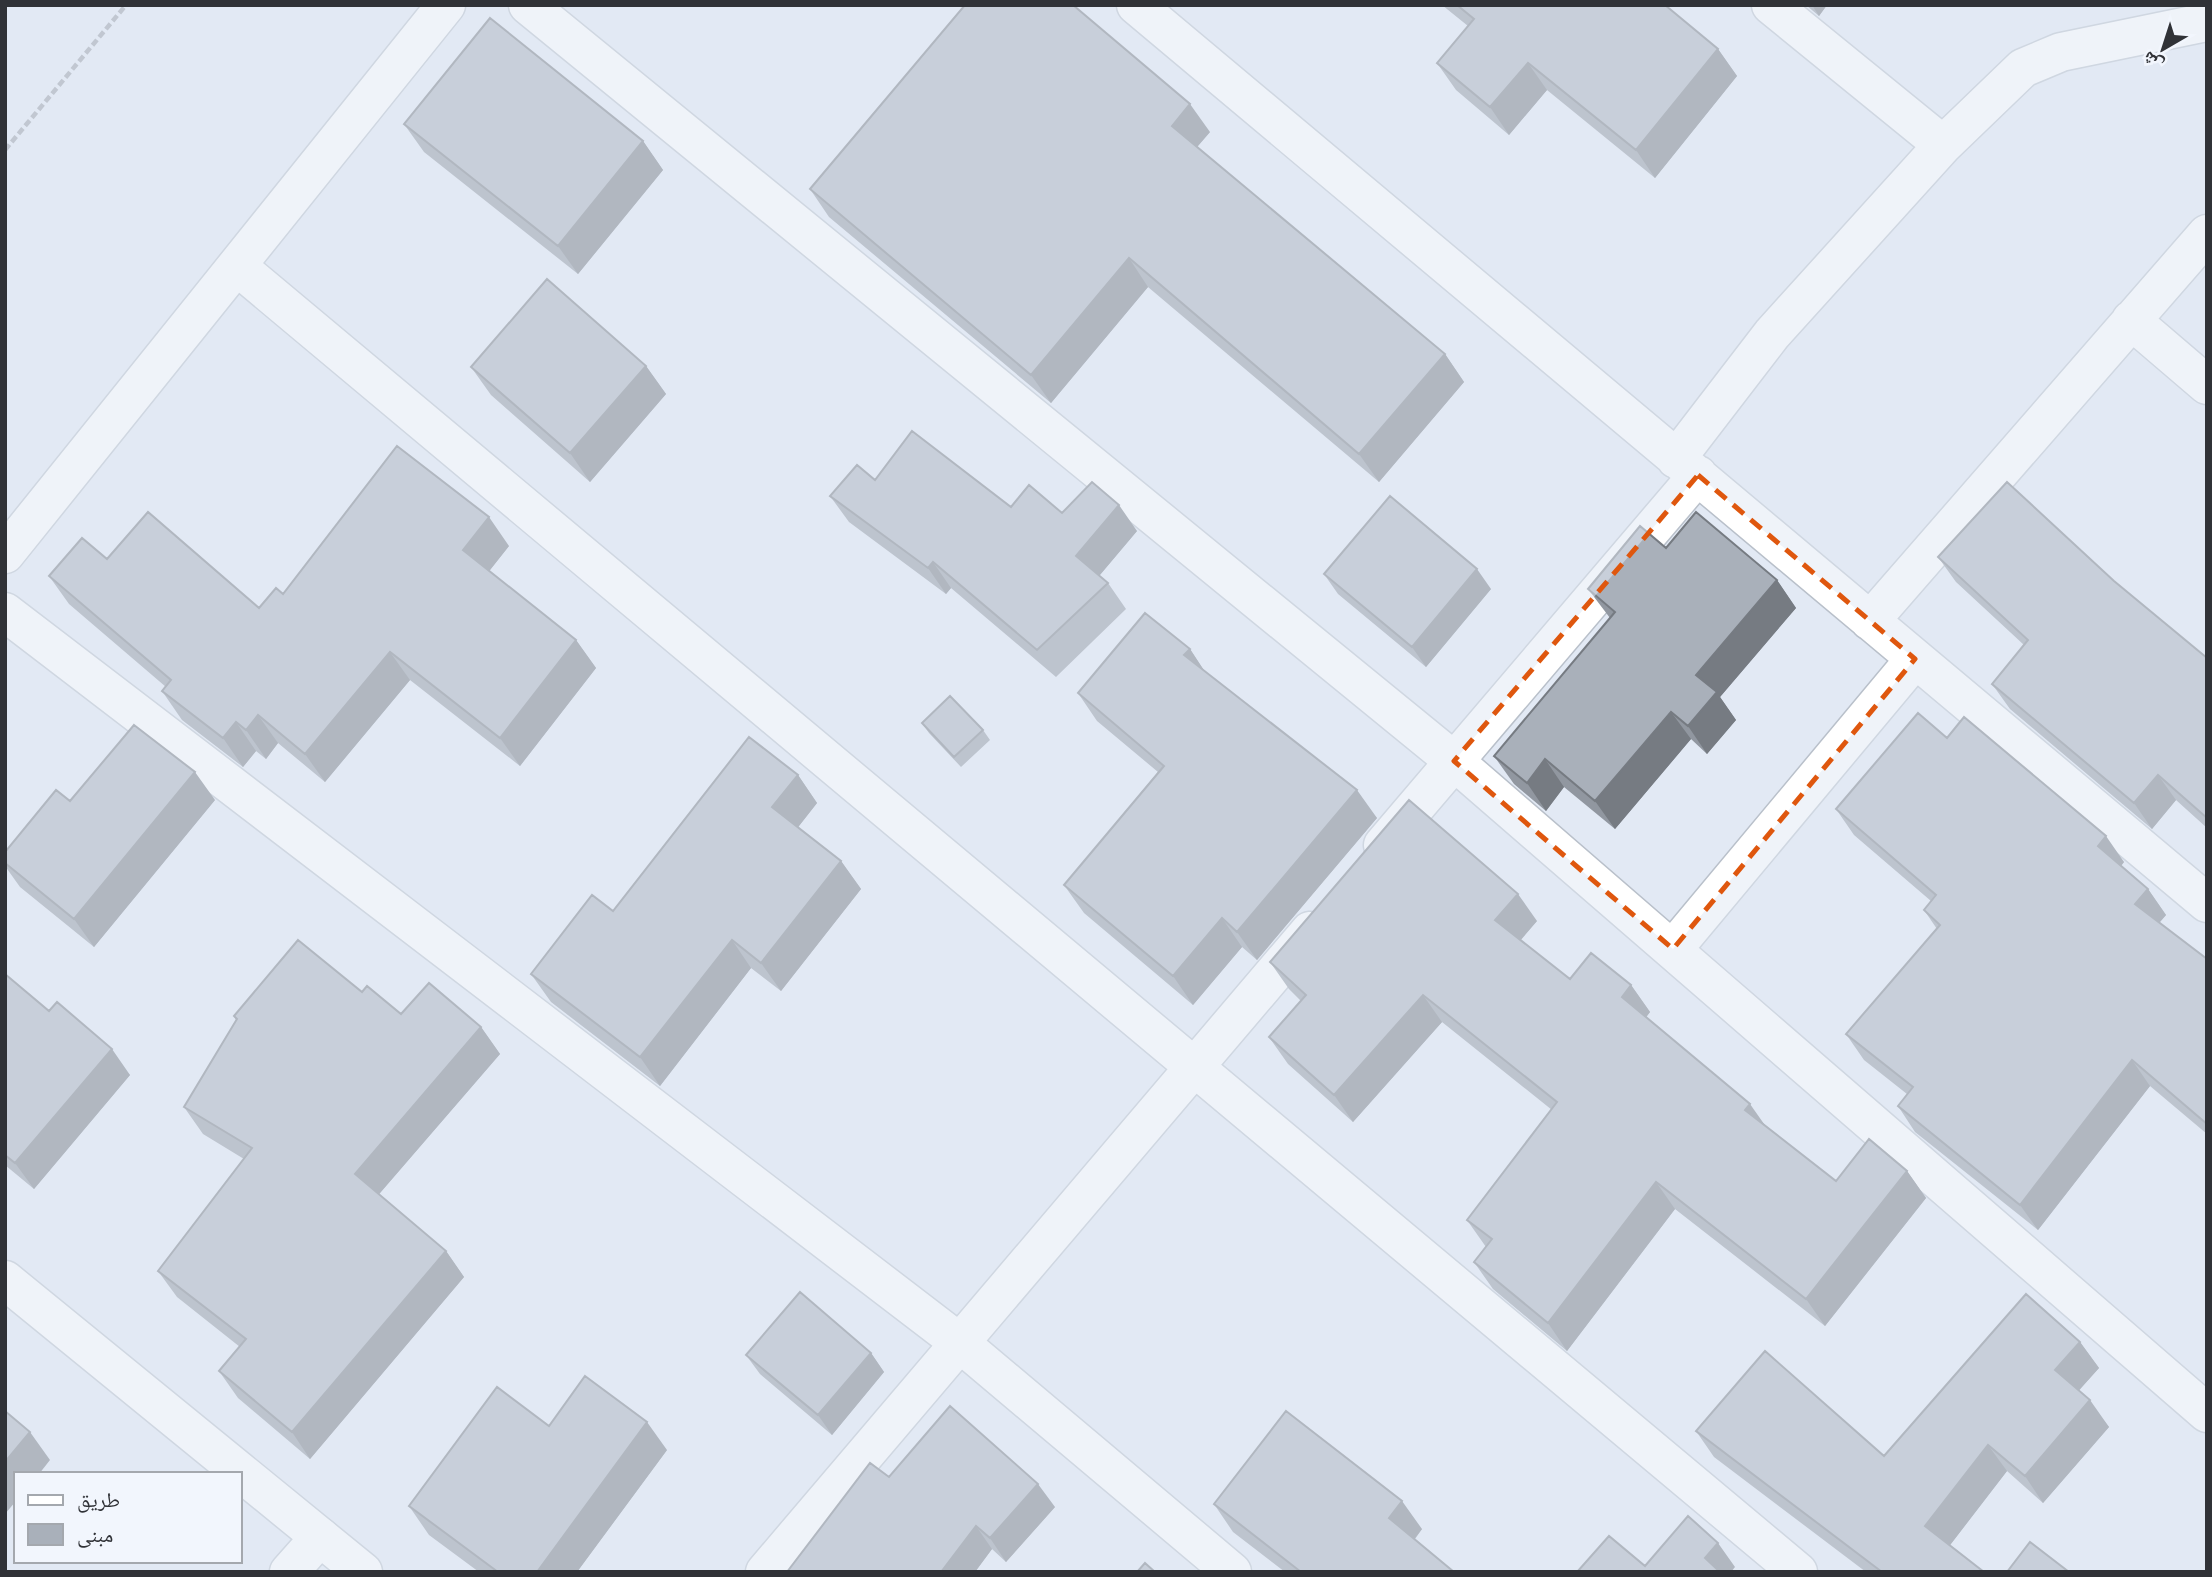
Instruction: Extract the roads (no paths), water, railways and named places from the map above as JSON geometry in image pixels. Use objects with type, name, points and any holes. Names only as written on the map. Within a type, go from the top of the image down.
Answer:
[{"type":"street","points":[[5,554],[446,5]]},
{"type":"street","points":[[528,5],[1454,761],[2207,1413]]},
{"type":"street","points":[[1136,5],[2207,903]]},
{"type":"street","points":[[1771,5],[1944,145]]},
{"type":"street","points":[[1364,867],[1454,761],[1687,467],[1772,334],[1944,145],[2023,68],[2047,55],[2207,22]]},
{"type":"street","points":[[1870,621],[2207,234]]},
{"type":"street","points":[[238,267],[1798,1572]]},
{"type":"street","points":[[2131,320],[2207,386]]},
{"type":"street","points":[[5,612],[960,1343],[1232,1572]]},
{"type":"street","points":[[1673,949],[1915,659]]},
{"type":"street","points":[[765,1572],[1328,909]]},
{"type":"street","points":[[5,1280],[240,1472]]},
{"type":"street","points":[[242,1473],[363,1572]]},
{"type":"street","points":[[289,1572],[320,1537]]}]
